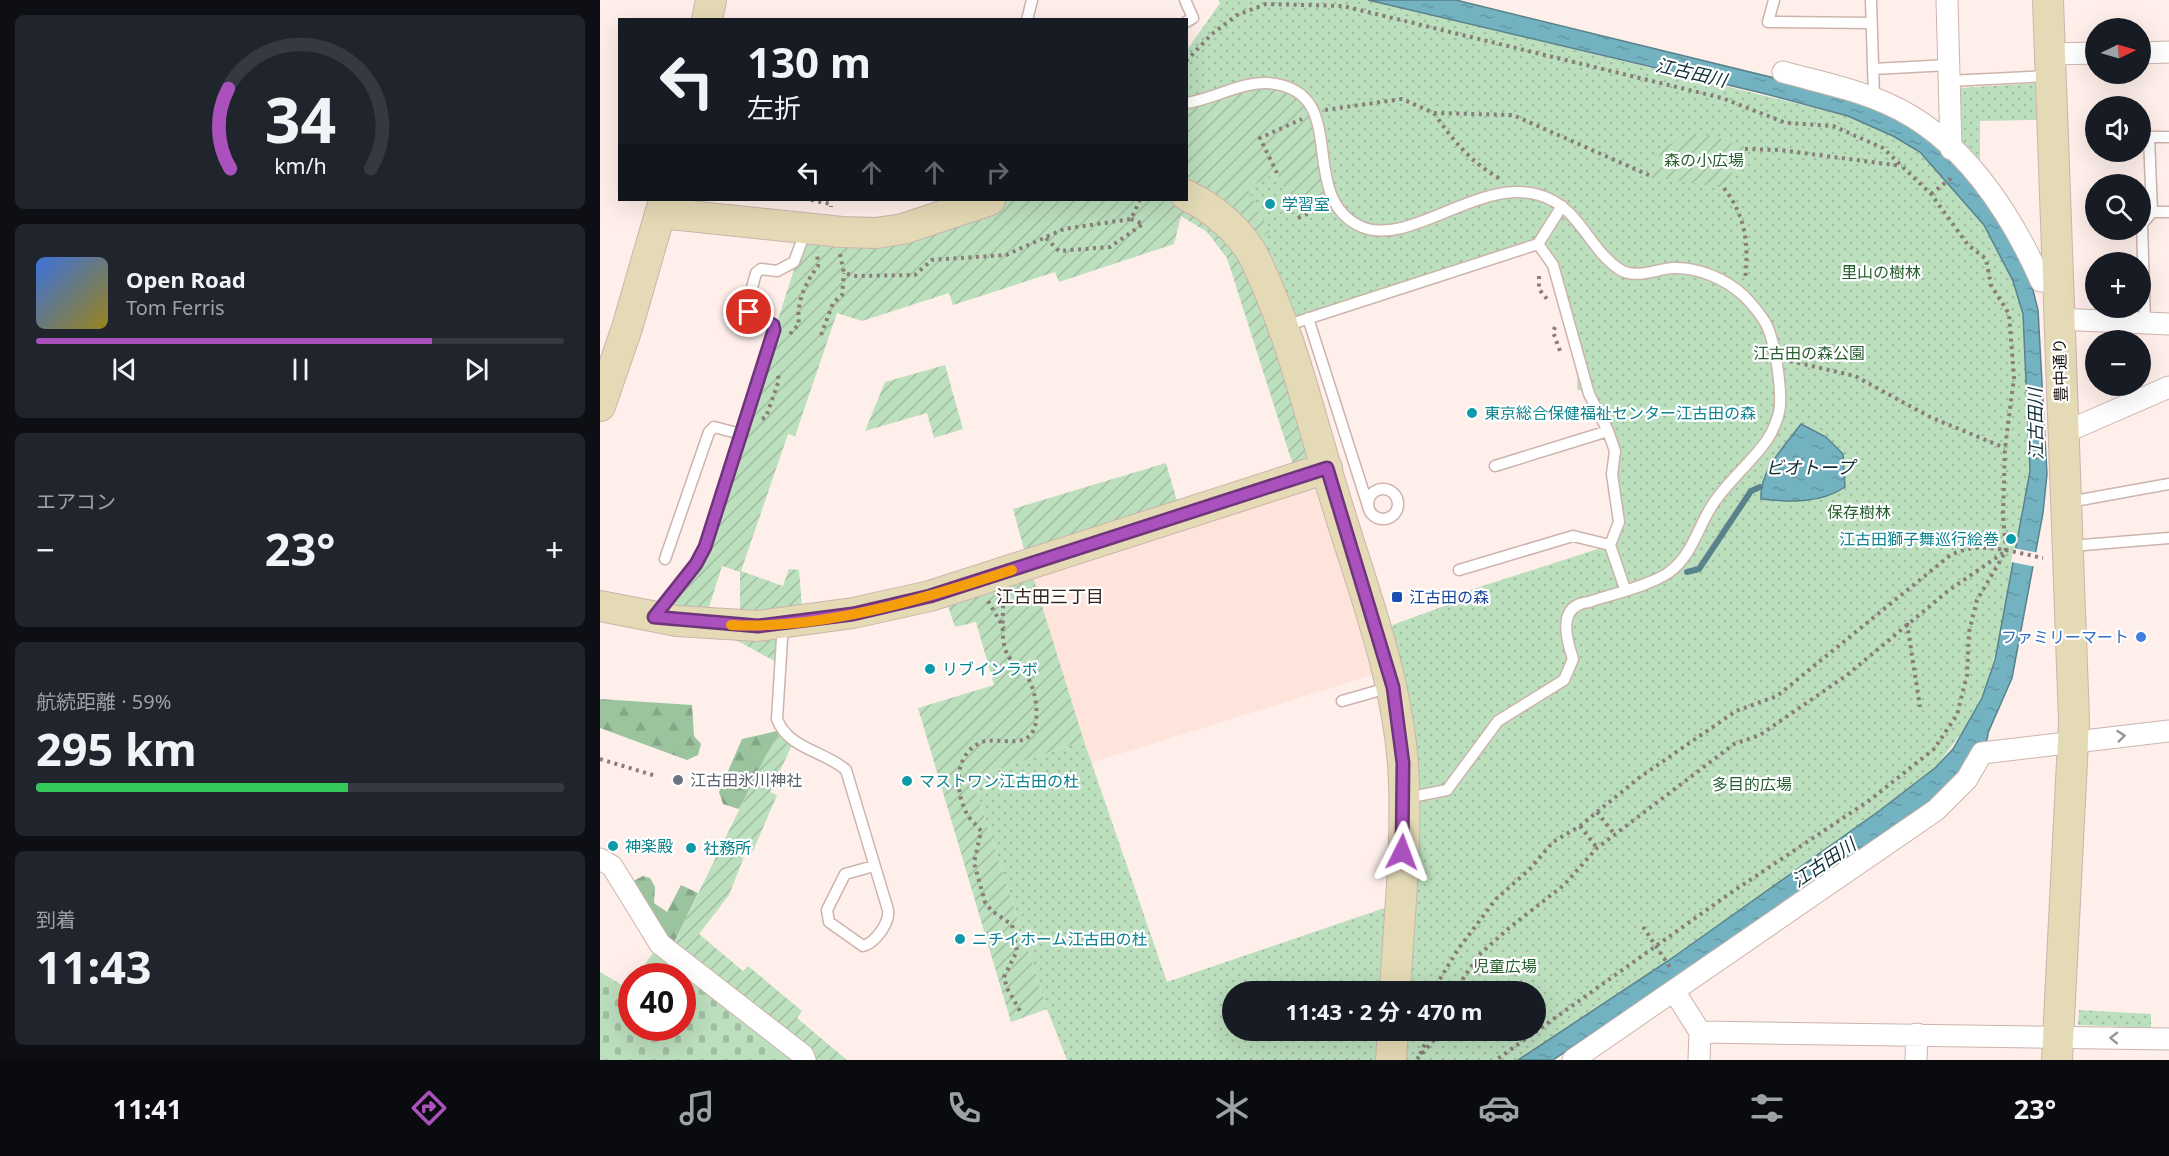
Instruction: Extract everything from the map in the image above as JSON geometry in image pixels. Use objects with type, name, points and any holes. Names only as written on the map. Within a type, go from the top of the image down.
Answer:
[{"type":"street","points":[[707,18],[711,0]]},
{"type":"street","points":[[1947,0],[1951,149]]},
{"type":"street","name":"豊中通り","points":[[2048,0],[2066,502],[2058,552],[2073,741],[2058,1048]]},
{"type":"street","points":[[2151,53],[2169,52]]},
{"type":"street","points":[[2050,65],[2085,56]]},
{"type":"street","points":[[1784,72],[1874,98],[1906,114],[1968,165],[1997,201],[2017,232],[2041,281],[2057,280]]},
{"type":"street","points":[[1188,196],[1221,218],[1240,238],[1295,323],[1344,484],[1393,687],[1403,763],[1404,798],[1396,981]]},
{"type":"street","points":[[600,403],[627,327],[662,206],[807,229],[876,233],[903,229],[987,201]]},
{"type":"street","points":[[2058,319],[2169,324]]},
{"type":"street","points":[[2063,433],[2169,387]]},
{"type":"street","points":[[600,606],[654,617],[758,626],[853,614],[930,596],[1002,573],[1344,484]]},
{"type":"street","points":[[1573,1060],[1936,810],[1967,778],[1982,753],[2169,731]]},
{"type":"street","points":[[600,859],[612,866],[660,944],[803,1055],[805,1060]]},
{"type":"street","points":[[1678,988],[1700,1032],[1699,1060]]},
{"type":"street","points":[[1700,1032],[1917,1035],[2058,1048],[2169,1039]]},
{"type":"street","points":[[1916,1060],[1917,1035]]},
{"type":"street","points":[[1391,1060],[1392,1041]]},
{"type":"lane","points":[[1028,18],[1032,0]]},
{"type":"lane","points":[[1185,0],[1193,18],[1188,21]]},
{"type":"lane","points":[[1773,0],[1768,22],[1871,23]]},
{"type":"lane","points":[[1871,0],[1874,98]]},
{"type":"lane","points":[[1873,69],[1949,73],[2050,65]]},
{"type":"lane","points":[[1188,103],[1204,100],[1251,84],[1268,83],[1295,92],[1307,100],[1316,112],[1324,172],[1333,202],[1342,214],[1362,227],[1389,230],[1499,192],[1519,191],[1541,195],[1562,206],[1621,271],[1642,274],[1672,268],[1692,269],[1709,274],[1743,296],[1766,323],[1781,406],[1767,441],[1712,504],[1698,537],[1668,573],[1625,590],[1580,603],[1568,614],[1564,634],[1572,659],[1564,680],[1498,721],[1447,790],[1404,798]]},
{"type":"lane","points":[[2145,323],[2142,224],[2152,212],[2149,137],[2169,136]]},
{"type":"lane","points":[[1295,323],[1538,244],[1562,206]]},
{"type":"lane","points":[[2152,212],[2169,212]]},
{"type":"lane","points":[[654,617],[696,564],[705,547],[774,330],[773,325],[749,312],[747,301],[756,273],[761,269],[777,271],[794,262],[807,229]]},
{"type":"lane","points":[[1538,244],[1553,265],[1589,394],[1608,431],[1615,451],[1612,474],[1619,522],[1610,545],[1625,590]]},
{"type":"lane","points":[[666,559],[709,432],[714,427],[721,427],[741,434]]},
{"type":"lane","points":[[1495,466],[1608,431]]},
{"type":"lane","points":[[1344,484],[1368,506]]},
{"type":"lane","points":[[2066,502],[2169,484]]},
{"type":"lane","points":[[1458,570],[1573,536],[1610,545]]},
{"type":"lane","points":[[2058,552],[2169,538]]},
{"type":"lane","points":[[783,623],[777,719],[781,730],[789,739],[846,770],[889,917],[869,945],[863,946],[829,922],[827,910],[845,874],[874,866]]},
{"type":"lane","points":[[1342,701],[1393,687]]},
{"type":"path","points":[[1188,59],[1212,34],[1237,15],[1266,4],[1342,6],[1722,98],[1786,123],[1833,126],[1883,148],[1931,194],[1968,245],[1986,259],[1991,285],[2009,314],[2014,378],[2005,448],[2003,516],[2006,551],[1977,600],[1969,632],[1967,675],[1958,715],[1934,749],[1870,800],[1729,894],[1496,1060]]},
{"type":"path","points":[[1277,173],[1260,138],[1316,112],[1336,107],[1402,99],[1434,113],[1513,115],[1653,177]]},
{"type":"path","points":[[1434,113],[1451,139],[1476,165],[1519,191]]},
{"type":"path","points":[[1745,149],[1780,150],[1903,166]]},
{"type":"path","points":[[1931,194],[1946,182]]},
{"type":"path","points":[[1724,188],[1736,204],[1748,247],[1743,296]]},
{"type":"path","points":[[1131,219],[1140,201]]},
{"type":"path","points":[[1298,218],[1333,202]]},
{"type":"path","points":[[844,273],[856,276],[915,275],[932,260],[1006,255],[1064,229],[1131,219],[1143,224],[1110,247],[1059,251],[1046,238]]},
{"type":"path","points":[[821,335],[832,303],[842,294],[844,273],[839,258],[842,232]]},
{"type":"path","points":[[1774,358],[1855,376],[1930,417],[2005,448]]},
{"type":"path","points":[[1439,981],[1459,948],[1496,899],[1530,869],[1553,842],[1580,826],[1640,777],[1736,711],[1777,696],[1960,549],[1979,547],[2006,551],[2058,552]]},
{"type":"path","points":[[1461,981],[1479,955],[1564,885],[1597,848],[1734,744],[1760,735],[1847,675],[1875,654],[1907,622],[2006,551]]},
{"type":"path","points":[[1002,573],[1004,639],[1008,656],[1024,671],[1037,699],[1036,724],[1025,738],[1013,743],[996,740],[983,742],[970,750],[961,762],[957,780],[967,814],[981,831],[974,863],[985,902],[1012,925],[1017,951],[1005,977],[1007,988],[1020,1011]]},
{"type":"path","points":[[1907,622],[1920,707]]},
{"type":"path","points":[[600,759],[656,776]]},
{"type":"path","points":[[1597,812],[1615,835]]},
{"type":"path","points":[[1580,826],[1597,848]]},
{"type":"path","points":[[1643,927],[1657,946],[1678,988]]},
{"type":"path","points":[[1426,1041],[1416,1060],[1433,1041]]},
{"type":"shaded area","points":[[1327,468],[1388,670],[1091,763],[1029,564]]},
{"type":"green space","name":"江古田の森公園","points":[[1218,0],[1368,0],[1397,6],[1848,116],[1893,136],[1920,152],[1984,225],[2013,281],[2023,314],[2030,471],[2001,631],[1987,686],[1968,724],[1935,768],[1879,811],[1668,961],[1518,1060],[1067,1060],[1047,1009],[972,778],[1084,741],[1167,982],[1399,903],[1403,852],[1376,631],[1469,597],[1467,591],[1610,545],[1619,522],[1615,451],[1589,394],[1577,389],[1578,361],[1553,265],[1538,244],[1281,327],[1188,196],[1188,49],[1220,3]]},
{"type":"green space","points":[[1268,83],[1307,100],[1333,202],[1298,218],[1277,173],[1247,188],[1270,232],[1258,238],[1327,468],[1297,478],[1227,258],[1207,232],[1181,216],[1174,244],[1059,282],[1055,272],[953,305],[949,293],[862,321],[837,313],[795,436],[788,434],[741,571],[783,586],[789,569],[799,570],[803,620],[783,623],[780,664],[704,623],[654,617],[705,547],[807,229],[842,232],[985,201],[1188,201],[1188,99]],"holes":[[[722,566],[740,572],[740,625],[704,623]]]},
{"type":"green space","points":[[2036,83],[2037,120],[1980,121],[1980,160],[1962,144],[1960,88]]},
{"type":"green space","name":"森の小広場","points":[[1687,134],[1715,136],[1745,149],[1724,188],[1653,177],[1661,150]]},
{"type":"green space","points":[[945,365],[963,429],[934,438],[927,413],[865,431],[885,382]]},
{"type":"green space","points":[[1166,463],[1181,515],[1029,564],[1084,741],[972,778],[1047,1009],[1011,1022],[918,708],[994,685],[976,622],[955,627],[943,592],[1028,564],[1013,509]]},
{"type":"green space","points":[[600,699],[692,705],[694,736],[701,744],[698,755],[687,760],[600,728]]},
{"type":"green space","points":[[781,730],[739,809],[723,804],[719,792],[742,739]]},
{"type":"green space","points":[[781,730],[794,741],[770,792],[777,795],[753,851],[747,849],[729,895],[699,934],[743,971],[748,966],[802,1011],[797,1018],[847,1060],[805,1060],[696,972],[696,963],[685,963],[670,951],[765,757]]},
{"type":"green space","points":[[643,876],[650,878],[655,887],[654,903],[667,912],[681,885],[698,893],[670,951],[624,886]]},
{"type":"green space","points":[[660,944],[684,963],[646,963]]},
{"type":"green space","points":[[600,972],[618,983],[618,1041],[696,1041],[696,973],[805,1060],[600,1060]]},
{"type":"green space","points":[[2079,1010],[2151,1014],[2151,1028],[2078,1025]]},
{"type":"water","name":"江古田川","points":[[1368,0],[1456,0],[1856,98],[1914,125],[1972,180],[1998,214],[2029,274],[2038,310],[2047,474],[2043,513],[2012,678],[1980,753],[1962,775],[1923,811],[1553,1060],[1518,1060],[1668,961],[1879,811],[1935,768],[1953,749],[1982,698],[1995,660],[2030,471],[2023,314],[2013,281],[1984,225],[1920,152],[1893,136],[1848,116],[1762,93]]},
{"type":"water","name":"ビオトープ","points":[[1801,424],[1826,437],[1843,454],[1845,487],[1835,493],[1815,499],[1794,501],[1761,499],[1761,489],[1769,469]]},
{"type":"pier","points":[[2013,548],[2040,553],[2037,567],[2011,562]]},
{"type":"waterway","points":[[1687,572],[1699,569],[1751,491],[1760,487]]},
{"type":"slow traffic","points":[[731,625],[758,626],[853,614],[930,596],[1012,570]]},
{"type":"place","name":"学習室","points":[[1270,204]]},
{"type":"place","name":"東京総合保健福祉センター江古田の森","points":[[1472,413]]},
{"type":"place","name":"江古田獅子舞巡行絵巻","points":[[2011,539]]},
{"type":"place","name":"江古田の森","points":[[1397,597]]},
{"type":"place","name":"ファミリーマート","points":[[2141,637]]},
{"type":"place","name":"リブインラボ","points":[[930,669]]},
{"type":"place","name":"江古田氷川神社","points":[[678,780]]},
{"type":"place","name":"マストワン江古田の杜","points":[[907,781]]},
{"type":"place","name":"神楽殿","points":[[613,846]]},
{"type":"place","name":"社務所","points":[[691,848]]},
{"type":"place","name":"ニチイホーム江古田の杜","points":[[960,939]]},
{"type":"district","name":"江古田三丁目","points":[[1050,597]]},
{"type":"route","points":[[749,312],[769,322],[773,325],[774,330],[705,547],[696,564],[654,617],[677,621],[758,626],[853,614],[930,596],[1327,468],[1393,687],[1403,763],[1402,852]]},
{"type":"park label","name":"里山の樹林","points":[[1881,272]]},
{"type":"park label","name":"保存樹林","points":[[1859,512]]},
{"type":"park label","name":"多目的広場","points":[[1752,784]]},
{"type":"park label","name":"児童広場","points":[[1505,966]]}]
